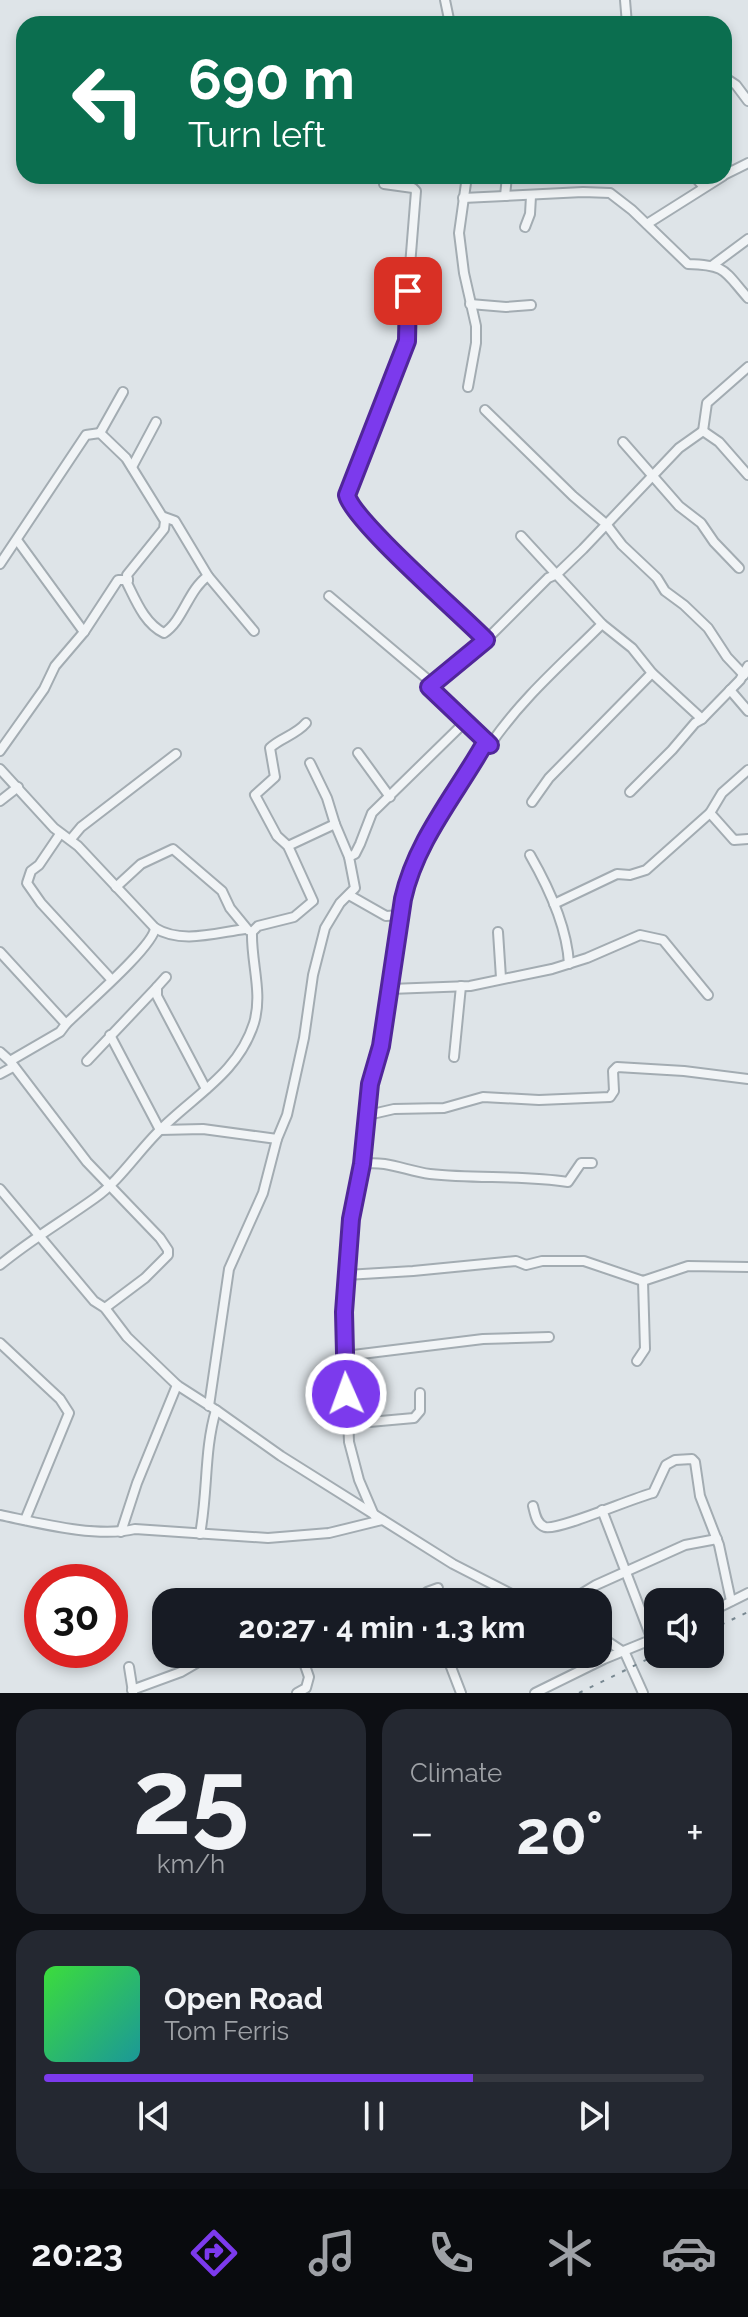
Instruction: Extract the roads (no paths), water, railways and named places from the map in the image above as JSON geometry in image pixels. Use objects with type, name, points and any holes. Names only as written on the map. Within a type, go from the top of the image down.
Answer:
[{"type":"street","points":[[732,82],[748,101]]},
{"type":"street","points":[[384,184],[416,191],[408,291],[409,331],[395,377],[347,495],[348,500],[355,512],[385,543],[486,640]]},
{"type":"street","points":[[466,184],[459,233],[476,326],[468,387]]},
{"type":"street","points":[[505,196],[506,184]]},
{"type":"street","points":[[647,224],[707,184]]},
{"type":"street","points":[[463,198],[610,193],[688,264],[713,265],[723,270],[748,298]]},
{"type":"street","points":[[525,227],[530,214],[531,196]]},
{"type":"street","points":[[713,265],[748,239]]},
{"type":"street","points":[[470,304],[506,307],[531,305]]},
{"type":"street","points":[[490,745],[430,690],[432,683],[486,640],[548,578],[557,574],[679,448],[703,431],[707,403],[748,367]]},
{"type":"street","points":[[100,433],[123,392]]},
{"type":"street","points":[[485,410],[606,524],[622,545],[657,578],[660,586],[715,636],[725,654],[746,670],[630,792]]},
{"type":"street","points":[[132,467],[156,422]]},
{"type":"street","points":[[703,431],[719,442],[748,475]]},
{"type":"street","points":[[0,564],[86,435],[100,433],[119,449],[164,517],[164,529],[127,575],[127,583],[141,610],[155,628],[164,633],[170,629],[199,583],[208,576]]},
{"type":"street","points":[[623,442],[654,475],[659,485],[701,523],[739,568]]},
{"type":"street","points":[[164,517],[175,521],[208,576],[254,631]]},
{"type":"street","points":[[521,536],[602,624],[632,648],[652,673],[702,719]]},
{"type":"street","points":[[17,540],[84,632]]},
{"type":"street","points":[[0,751],[44,689],[55,666],[84,632],[115,584],[121,579],[128,580]]},
{"type":"street","points":[[329,596],[432,683]]},
{"type":"street","points":[[490,745],[509,718],[556,667],[602,624]]},
{"type":"street","points":[[532,802],[549,778],[652,673]]},
{"type":"street","points":[[730,690],[748,711]]},
{"type":"street","points":[[349,857],[355,854],[372,813],[465,722]]},
{"type":"street","points":[[0,769],[60,834],[71,839],[155,928],[169,936],[185,937],[249,931],[294,917],[313,901],[288,846],[277,836],[255,795],[275,777],[270,748],[293,735],[306,723]]},
{"type":"street","points":[[378,1517],[359,1480],[349,1442],[345,1356],[346,1275],[351,1219],[362,1164],[370,1084],[381,1046],[407,881],[436,822],[486,741],[490,745]]},
{"type":"street","points":[[358,753],[390,797]]},
{"type":"street","points":[[71,839],[81,827],[176,754]]},
{"type":"street","points":[[200,1534],[229,1269],[263,1193],[277,1139],[287,1115],[322,936],[340,903],[355,888],[349,857],[310,763]]},
{"type":"street","points":[[554,904],[617,874],[630,875],[646,870],[710,813],[722,793],[748,770]]},
{"type":"street","points":[[0,801],[18,787]]},
{"type":"street","points":[[710,813],[734,840],[748,839]]},
{"type":"street","points":[[288,846],[335,824]]},
{"type":"street","points":[[60,834],[39,865],[31,871],[27,883],[41,903],[111,979]]},
{"type":"street","points":[[0,1265],[109,1185],[160,1130],[240,1055],[255,1020],[258,994],[249,931],[230,908],[222,891],[173,849],[141,864],[116,887]]},
{"type":"street","points":[[530,855],[554,904],[569,964]]},
{"type":"street","points":[[349,895],[386,916],[401,915]]},
{"type":"street","points":[[0,1074],[60,1032],[149,942],[155,935],[155,928]]},
{"type":"street","points":[[498,932],[501,978]]},
{"type":"street","points":[[390,989],[461,986],[569,964],[640,935],[663,940],[708,995]]},
{"type":"street","points":[[0,952],[66,1024]]},
{"type":"street","points":[[87,1061],[166,977]]},
{"type":"street","points":[[454,1057],[461,986]]},
{"type":"street","points":[[157,987],[159,1000],[206,1089]]},
{"type":"street","points":[[110,1035],[160,1130]]},
{"type":"street","points":[[0,1052],[87,1162],[168,1250],[168,1255],[145,1278],[105,1308]]},
{"type":"street","points":[[368,1115],[394,1109],[444,1108],[483,1097],[539,1100],[610,1097],[614,1091],[613,1071],[617,1067],[748,1079]]},
{"type":"street","points":[[160,1130],[203,1129],[277,1139]]},
{"type":"street","points":[[362,1164],[395,1164],[433,1174],[568,1182],[581,1163],[592,1163]]},
{"type":"street","points":[[0,1189],[94,1301],[105,1308],[127,1337],[177,1385],[281,1456],[453,1564],[500,1588]]},
{"type":"street","points":[[0,1204],[9,1199]]},
{"type":"street","points":[[346,1275],[516,1261],[526,1265],[542,1261],[584,1261],[643,1281],[688,1266],[748,1267]]},
{"type":"street","points":[[637,1361],[645,1349],[643,1281]]},
{"type":"street","points":[[345,1356],[483,1339],[549,1337]]},
{"type":"street","points":[[0,1343],[60,1399],[69,1413],[25,1520]]},
{"type":"street","points":[[121,1532],[137,1483],[177,1385]]},
{"type":"street","points":[[347,1424],[414,1418],[420,1411],[420,1393]]},
{"type":"street","points":[[533,1506],[538,1522],[548,1527],[577,1520],[653,1493],[666,1465],[675,1460],[692,1459],[700,1496],[717,1539],[731,1601]]},
{"type":"street","points":[[602,1510],[644,1615]]},
{"type":"street","points":[[0,1515],[121,1532],[135,1529],[268,1538],[329,1533],[378,1517]]},
{"type":"street","points":[[591,1588],[685,1545],[717,1539]]},
{"type":"street","points":[[724,1605],[748,1593]]},
{"type":"street","points":[[612,1644],[625,1653],[643,1693]]},
{"type":"street","points":[[535,1693],[604,1659],[644,1644]]},
{"type":"street","points":[[129,1667],[132,1691],[188,1668]]},
{"type":"street","points":[[297,1693],[306,1688],[309,1677],[306,1668]]},
{"type":"street","points":[[451,1668],[461,1693]]},
{"type":"railway","points":[[724,1623],[748,1612]]},
{"type":"railway","points":[[579,1693],[644,1661]]}]
